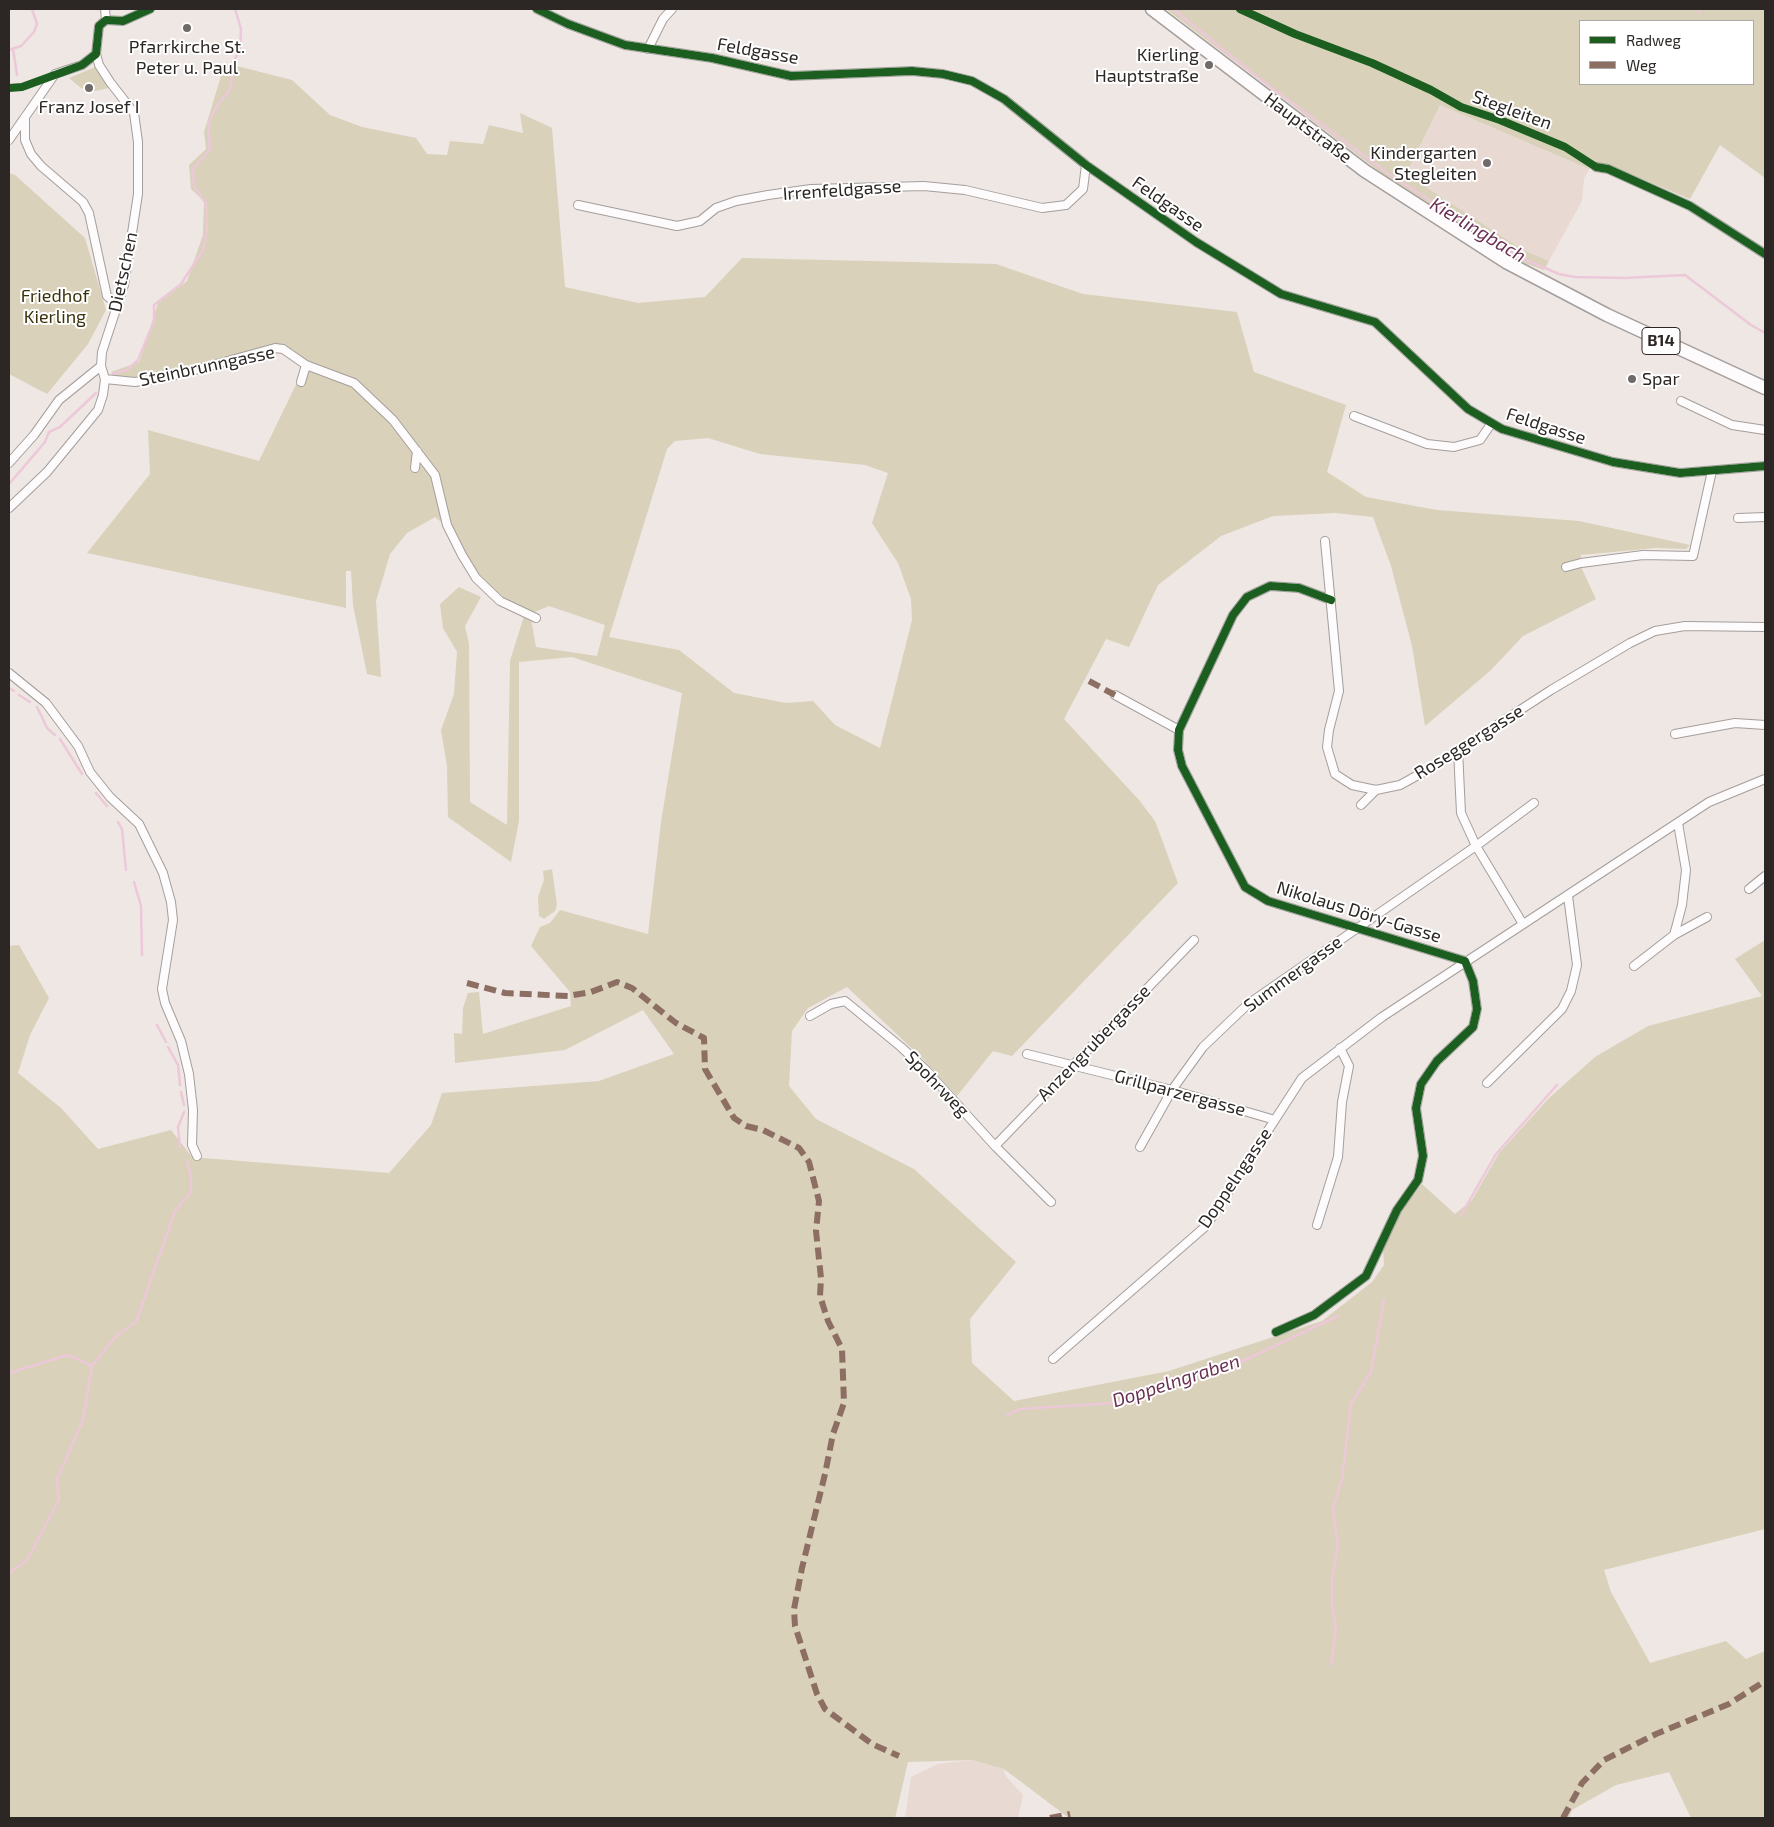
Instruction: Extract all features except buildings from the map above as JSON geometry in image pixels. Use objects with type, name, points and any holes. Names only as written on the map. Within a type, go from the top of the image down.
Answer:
[{"type":"main road","name":"Hauptstraße","points":[[1152,9],[1366,171],[1506,262],[1607,316],[1765,388]]},
{"type":"street","points":[[105,9],[106,20]]},
{"type":"street","points":[[9,140],[55,74],[82,65],[96,54],[99,26],[106,20],[123,21],[150,9]]},
{"type":"street","name":"Feldgasse","points":[[537,9],[568,24],[625,45],[712,58],[791,76],[912,71],[951,76],[972,82],[1004,99],[1086,165],[1196,242],[1281,294],[1375,322],[1468,409],[1491,424],[1502,429],[1613,462],[1680,473],[1765,466]]},
{"type":"street","points":[[648,49],[663,19],[672,9]]},
{"type":"street","name":"Dietschen","points":[[96,54],[99,65],[106,77],[134,113],[138,134],[138,194],[124,285],[102,352],[101,366]]},
{"type":"street","points":[[25,117],[25,140],[32,154],[41,166],[83,202],[89,213],[107,296],[118,305]]},
{"type":"street","name":"Irrenfeldgasse","points":[[578,205],[677,226],[700,221],[716,208],[736,201],[786,192],[864,186],[924,186],[965,190],[1042,208],[1066,205],[1083,189],[1086,165]]},
{"type":"street","points":[[1596,167],[1608,169],[1690,206],[1765,254]]},
{"type":"street","name":"Steinbrunngasse","points":[[105,379],[135,382],[173,376],[275,348],[283,349],[306,365],[354,383],[393,420],[435,475],[447,525],[476,578],[500,601],[536,618]]},
{"type":"street","points":[[301,382],[306,365]]},
{"type":"street","points":[[9,462],[34,435],[59,400],[101,366],[105,379],[98,410],[47,472],[9,508]]},
{"type":"street","points":[[1681,402],[1732,425],[1765,430]]},
{"type":"street","points":[[1354,416],[1427,444],[1454,447],[1480,440],[1491,424]]},
{"type":"street","points":[[415,468],[417,451]]},
{"type":"street","points":[[1566,568],[1581,563],[1643,555],[1693,556],[1712,471]]},
{"type":"street","points":[[1738,518],[1765,517]]},
{"type":"street","name":"Roseggergasse","points":[[1325,541],[1339,691],[1329,730],[1327,747],[1335,774],[1352,785],[1376,790],[1400,785],[1551,690],[1655,630],[1685,626],[1765,626]]},
{"type":"street","points":[[1115,695],[1179,730],[1233,616],[1247,597],[1270,586],[1299,588],[1331,600]]},
{"type":"street","points":[[9,673],[46,703],[78,746],[90,772],[110,797],[139,824],[163,873],[171,902],[173,920],[172,939],[163,978],[163,995],[181,1041],[189,1074],[192,1145],[197,1156]]},
{"type":"street","points":[[1675,734],[1735,723],[1765,725]]},
{"type":"street","name":"Nikolaus Döry-Gasse","points":[[1179,730],[1178,750],[1182,766],[1246,887],[1268,901],[1465,961]]},
{"type":"street","points":[[1458,750],[1461,813],[1476,846],[1523,924]]},
{"type":"street","name":"Doppelngasse","points":[[1053,1360],[1206,1226],[1302,1078],[1340,1048],[1465,961],[1568,896],[1709,802],[1765,779]]},
{"type":"street","points":[[1361,805],[1376,790]]},
{"type":"street","name":"Summergasse","points":[[1140,1147],[1172,1090],[1203,1047],[1248,1004],[1476,846],[1534,803]]},
{"type":"street","points":[[1674,935],[1682,905],[1686,870],[1678,823]]},
{"type":"street","points":[[1749,888],[1765,876]]},
{"type":"street","points":[[1487,1083],[1562,1009],[1571,991],[1577,965],[1568,896]]},
{"type":"street","points":[[1634,966],[1674,935],[1707,917]]},
{"type":"street","name":"Anzengrubergasse","points":[[995,1146],[1194,940]]},
{"type":"street","points":[[1276,1332],[1314,1315],[1366,1276],[1397,1210],[1418,1180],[1423,1156],[1416,1108],[1421,1084],[1437,1061],[1473,1027],[1477,1009],[1473,981],[1465,961]]},
{"type":"street","name":"Spohrweg","points":[[810,1016],[831,1004],[845,1000],[902,1047],[927,1071],[995,1146],[1051,1202]]},
{"type":"street","points":[[1317,1225],[1338,1157],[1342,1102],[1348,1066],[1340,1048]]},
{"type":"street","name":"Grillparzergasse","points":[[1027,1054],[1074,1064],[1172,1090],[1275,1120]]},
{"type":"shaded area","points":[[1440,105],[1589,169],[1584,179],[1582,201],[1549,261],[1523,250],[1406,174]]},
{"type":"shaded area","points":[[972,1760],[1004,1769],[1005,1775],[1023,1795],[1018,1818],[905,1818],[911,1777],[938,1764]]},
{"type":"green space","points":[[1166,9],[1765,9],[1765,178],[1720,145],[1690,199],[1607,164],[1589,169],[1440,105],[1406,174],[1523,250],[1549,261],[1544,270],[1519,261],[1380,172]]},
{"type":"green space","points":[[225,63],[292,80],[330,115],[362,127],[416,138],[427,154],[447,155],[450,141],[483,144],[489,125],[523,133],[520,113],[552,128],[565,287],[638,303],[705,297],[742,258],[996,264],[1083,294],[1237,312],[1254,372],[1346,405],[1327,472],[1366,497],[1437,510],[1579,521],[1690,545],[1686,549],[1656,548],[1581,555],[1582,569],[1596,599],[1523,636],[1490,671],[1425,726],[1412,646],[1391,566],[1373,517],[1335,513],[1273,516],[1221,536],[1158,585],[1129,647],[1106,639],[1064,719],[1139,800],[1155,821],[1178,883],[1012,1056],[993,1051],[957,1096],[923,1059],[847,987],[808,1008],[792,1031],[789,1086],[816,1119],[914,1169],[1016,1262],[970,1319],[972,1363],[1014,1401],[1169,1371],[1322,1321],[1372,1282],[1384,1265],[1383,1247],[1399,1214],[1422,1184],[1455,1214],[1472,1200],[1499,1153],[1549,1098],[1595,1057],[1648,1026],[1762,996],[1735,959],[1765,940],[1765,1529],[1604,1570],[1611,1592],[1650,1663],[1726,1641],[1746,1659],[1765,1651],[1765,1818],[1691,1818],[1669,1772],[1616,1785],[1572,1810],[1569,1818],[1069,1818],[1004,1769],[972,1760],[908,1762],[895,1818],[9,1818],[9,946],[19,945],[49,998],[30,1035],[18,1073],[61,1108],[98,1149],[171,1130],[192,1157],[389,1173],[431,1125],[442,1093],[599,1081],[674,1054],[643,1010],[565,1050],[455,1063],[454,1033],[462,1034],[463,1008],[468,993],[479,992],[483,1034],[571,1006],[570,992],[531,946],[540,927],[550,923],[560,910],[648,934],[661,822],[682,693],[572,657],[519,662],[519,821],[511,862],[448,817],[447,766],[441,730],[454,694],[457,652],[443,628],[440,604],[459,587],[481,597],[465,626],[469,644],[470,802],[507,825],[510,661],[524,616],[531,619],[536,647],[597,656],[605,625],[549,606],[532,613],[504,598],[472,568],[445,525],[435,517],[407,533],[390,554],[376,601],[381,677],[367,674],[353,605],[351,571],[346,571],[346,608],[87,553],[150,474],[148,430],[259,461],[304,368],[272,344],[245,356],[173,374],[135,380],[119,379],[111,372],[139,362],[158,303],[187,281],[203,235],[204,201],[191,189],[189,165],[206,149],[204,132]],"holes":[[[708,438],[760,454],[865,465],[888,473],[872,523],[898,563],[911,599],[912,620],[880,748],[835,725],[813,701],[786,703],[734,693],[679,650],[609,637],[667,449],[675,441]]]},
{"type":"green space","points":[[95,67],[109,88],[95,91],[81,88],[69,78]]},
{"type":"green space","name":"Friedhof Kierling","points":[[9,173],[15,175],[85,238],[106,310],[88,344],[47,394],[9,374]]},
{"type":"green space","points":[[552,869],[557,905],[555,911],[544,919],[539,916],[538,897],[544,880],[543,871]]},
{"type":"waterway","name":"Kierlingbach","points":[[9,50],[21,46],[34,32],[37,24],[32,9]]},
{"type":"waterway","points":[[113,374],[127,370],[138,360],[154,321],[154,305],[181,284],[203,250],[207,230],[206,204],[195,188],[192,170],[210,149],[208,123],[218,104],[230,90],[235,59],[240,49],[241,29],[235,9]]},
{"type":"waterway","name":"Kierlingbach","points":[[1173,9],[1260,79],[1389,174],[1515,255],[1559,274],[1575,277],[1624,278],[1685,275],[1751,325],[1765,333]]},
{"type":"waterway","points":[[1698,13],[1701,9]]},
{"type":"waterway","points":[[13,49],[17,75]]},
{"type":"waterway","points":[[9,484],[45,442],[49,432],[60,427],[96,393]]},
{"type":"waterway","points":[[9,688],[14,691]]},
{"type":"waterway","points":[[19,695],[30,702]]},
{"type":"waterway","points":[[37,707],[47,728],[55,735]]},
{"type":"waterway","points":[[60,739],[82,774]]},
{"type":"waterway","points":[[96,793],[107,806]]},
{"type":"waterway","points":[[118,822],[122,829],[126,870]]},
{"type":"waterway","points":[[134,882],[141,906],[142,955]]},
{"type":"waterway","points":[[157,1025],[166,1042]]},
{"type":"waterway","points":[[168,1047],[178,1065],[180,1085]]},
{"type":"waterway","name":"Doppelngraben","points":[[1460,1217],[1496,1154],[1557,1085]]},
{"type":"waterway","points":[[181,1092],[184,1105]]},
{"type":"waterway","points":[[180,1147],[178,1127],[184,1112]]},
{"type":"waterway","points":[[9,1573],[27,1560],[59,1500],[57,1479],[83,1420],[92,1366],[116,1336],[136,1322],[175,1211],[191,1192],[191,1175],[187,1162]]},
{"type":"waterway","points":[[1331,1665],[1336,1629],[1332,1604],[1332,1578],[1338,1546],[1333,1509],[1342,1479],[1351,1404],[1371,1372],[1384,1299]]},
{"type":"waterway","name":"Doppelngraben","points":[[1007,1415],[1020,1409],[1115,1403],[1152,1387],[1245,1360],[1338,1316]]},
{"type":"waterway","points":[[9,1373],[68,1355],[92,1366]]},
{"type":"marked path","points":[[1089,681],[1115,695]]},
{"type":"marked path","points":[[467,983],[505,993],[568,996],[591,992],[617,982],[632,988],[676,1023],[704,1038],[705,1069],[734,1118],[746,1126],[763,1130],[799,1148],[809,1162],[819,1201],[816,1231],[821,1278],[820,1296],[828,1321],[842,1349],[844,1403],[833,1434],[802,1568],[794,1609],[795,1626],[817,1694],[825,1709],[872,1744],[899,1756]]},
{"type":"marked path","points":[[1563,1818],[1582,1783],[1604,1760],[1656,1734],[1729,1704],[1765,1681]]},
{"type":"marked path","points":[[1050,1818],[1070,1814]]},
{"type":"cycle path","points":[[9,88],[22,87],[82,65],[96,54],[99,26],[106,20],[123,21],[150,9]]},
{"type":"cycle path","points":[[537,9],[568,24],[625,45],[712,58],[791,76],[912,71],[943,74],[972,81],[1004,99],[1086,165],[1196,242],[1281,294],[1375,322],[1468,409],[1502,429],[1613,462],[1680,473],[1765,466]]},
{"type":"cycle path","name":"Stegleiten","points":[[1240,9],[1295,34],[1372,63],[1431,90],[1461,107],[1500,120],[1565,147],[1596,167],[1608,169],[1690,206],[1765,254]]},
{"type":"cycle path","points":[[1276,1332],[1314,1315],[1366,1276],[1397,1210],[1418,1180],[1423,1156],[1416,1108],[1421,1084],[1437,1061],[1473,1027],[1477,1009],[1473,981],[1465,961],[1268,901],[1245,887],[1182,766],[1178,750],[1179,730],[1233,615],[1247,597],[1270,586],[1299,588],[1331,600]]},
{"type":"place","name":"Pfarrkirche St. Peter u. Paul","points":[[187,28]]},
{"type":"place","name":"Kierling Hauptstraße","points":[[1209,65]]},
{"type":"place","name":"Franz Josef I","points":[[89,88]]},
{"type":"place","name":"Kindergarten Stegleiten","points":[[1487,163]]},
{"type":"place","name":"Spar","points":[[1632,379]]}]
